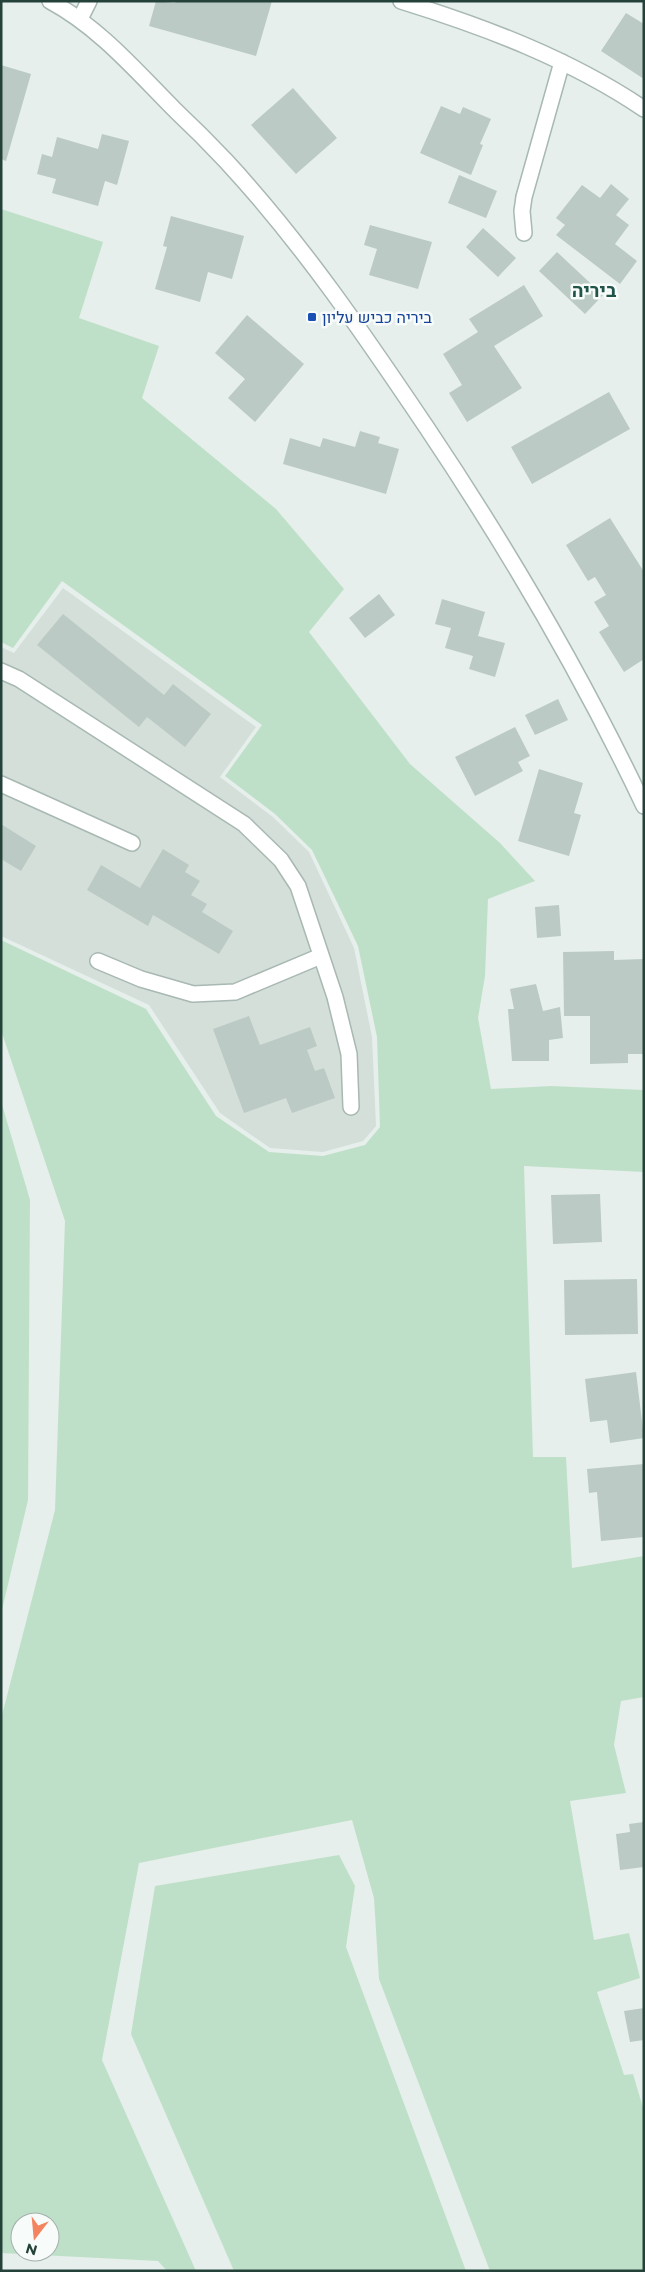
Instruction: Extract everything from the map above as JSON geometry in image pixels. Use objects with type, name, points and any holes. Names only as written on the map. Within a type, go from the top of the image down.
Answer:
[{"type":"street","points":[[50,1],[98,32],[226,161],[294,242],[363,334],[458,474],[538,604],[607,731],[644,806]]},
{"type":"street","points":[[80,19],[90,1]]},
{"type":"street","points":[[401,1],[497,34],[562,62],[625,96],[644,109]]},
{"type":"street","points":[[524,233],[522,211],[524,197],[562,62]]},
{"type":"street","points":[[1,671],[19,679],[244,824],[281,860],[298,886],[335,997],[349,1054],[351,1107]]},
{"type":"street","points":[[1,784],[132,843]]},
{"type":"street","points":[[98,961],[141,979],[193,994],[235,992],[321,956]]},
{"type":"shaded area","points":[[63,588],[256,727],[220,777],[273,817],[309,852],[354,948],[372,1037],[376,1126],[363,1141],[323,1152],[270,1148],[220,1113],[149,1005],[1,936],[1,647],[14,653]]},
{"type":"green space","points":[[1,209],[103,242],[79,318],[159,346],[142,398],[276,509],[344,589],[309,632],[410,764],[500,843],[535,881],[488,899],[485,976],[478,1018],[491,1089],[551,1086],[644,1090],[644,1172],[524,1166],[533,1457],[566,1457],[572,1568],[644,1556],[644,1697],[621,1701],[614,1745],[626,1793],[570,1801],[594,1940],[629,1933],[640,1978],[597,1992],[624,2075],[633,2074],[644,2111],[644,2271],[490,2271],[379,1979],[374,1898],[352,1820],[139,1863],[102,2060],[196,2271],[167,2271],[158,2261],[60,2256],[60,2212],[10,2212],[10,2253],[1,2253],[1,1719],[55,1510],[65,1221],[1,1030],[1,940],[146,1009],[216,1116],[269,1152],[323,1156],[365,1145],[380,1127],[377,1037],[358,946],[312,850],[275,814],[225,776],[262,725],[62,581],[13,648],[1,642]]},
{"type":"green space","points":[[1,1101],[30,1200],[28,1500],[1,1614]]},
{"type":"green space","points":[[339,1855],[355,1886],[346,1947],[466,2271],[234,2271],[131,2034],[155,1886]]},
{"type":"building","points":[[156,1],[175,3],[176,1],[272,1],[256,56],[149,26]]},
{"type":"building","points":[[626,13],[644,24],[644,79],[601,51]]},
{"type":"building","points":[[1,65],[31,74],[6,161],[1,159]]},
{"type":"building","points":[[293,88],[337,138],[296,174],[251,125]]},
{"type":"building","points":[[441,106],[460,114],[463,107],[491,119],[480,144],[483,145],[471,175],[420,153]]},
{"type":"building","points":[[102,134],[129,141],[117,185],[105,181],[98,206],[52,193],[56,179],[37,174],[42,154],[52,157],[57,137],[98,149]]},
{"type":"building","points":[[459,175],[497,191],[486,218],[448,203]]},
{"type":"building","points":[[611,184],[629,199],[616,215],[629,225],[615,244],[637,261],[620,284],[556,235],[565,225],[556,218],[582,185],[600,198]]},
{"type":"building","points":[[171,216],[244,236],[232,279],[208,272],[200,302],[155,289],[167,247],[163,246]]},
{"type":"building","points":[[370,225],[432,242],[418,289],[369,275],[377,249],[364,245]]},
{"type":"building","points":[[483,228],[516,258],[498,277],[466,247]]},
{"type":"building","points":[[557,252],[603,295],[585,314],[539,271]]},
{"type":"building","points":[[524,285],[543,316],[494,346],[522,388],[467,422],[449,393],[462,385],[443,354],[478,332],[469,319]]},
{"type":"building","points":[[247,315],[304,364],[255,422],[228,398],[245,379],[215,353]]},
{"type":"building","points":[[609,392],[630,429],[532,484],[511,447]]},
{"type":"building","points":[[360,431],[380,437],[378,443],[399,449],[386,494],[283,464],[290,438],[320,447],[323,438],[355,447]]},
{"type":"building","points":[[610,518],[644,572],[644,659],[624,672],[599,632],[609,626],[594,602],[606,595],[595,577],[588,581],[566,545]]},
{"type":"building","points":[[379,594],[395,615],[365,638],[349,618]]},
{"type":"building","points":[[442,599],[485,612],[478,636],[505,643],[495,677],[469,669],[473,656],[445,648],[451,628],[435,624]]},
{"type":"building","points":[[63,614],[164,695],[173,684],[211,714],[185,747],[147,717],[139,727],[37,645]]},
{"type":"building","points":[[558,699],[568,720],[535,735],[525,715]]},
{"type":"building","points":[[515,727],[530,756],[518,762],[523,771],[475,796],[455,757]]},
{"type":"building","points":[[539,769],[583,783],[574,813],[581,815],[569,856],[518,841]]},
{"type":"building","points":[[1,824],[36,846],[21,871],[1,859]]},
{"type":"building","points":[[163,849],[189,865],[185,872],[200,881],[191,895],[207,904],[202,912],[233,931],[219,954],[153,915],[148,926],[87,890],[101,865],[140,888]]},
{"type":"building","points":[[559,905],[561,936],[537,938],[535,907]]},
{"type":"building","points":[[614,951],[614,960],[644,959],[644,1054],[628,1054],[628,1063],[590,1064],[590,1016],[564,1016],[563,952]]},
{"type":"building","points":[[536,984],[543,1011],[560,1007],[563,1038],[549,1040],[549,1061],[512,1061],[508,1009],[514,1009],[510,989]]},
{"type":"building","points":[[249,1016],[260,1045],[310,1027],[317,1046],[307,1050],[315,1071],[324,1068],[335,1098],[292,1113],[286,1098],[244,1113],[213,1029]]},
{"type":"building","points":[[600,1194],[602,1242],[553,1244],[551,1195]]},
{"type":"building","points":[[637,1279],[638,1334],[565,1335],[564,1280]]},
{"type":"building","points":[[636,1372],[644,1438],[610,1443],[607,1420],[590,1422],[585,1379]]},
{"type":"building","points":[[644,1464],[644,1537],[601,1541],[597,1492],[589,1493],[587,1469]]},
{"type":"building","points":[[644,1822],[644,1867],[620,1870],[616,1834],[630,1832],[629,1824]]},
{"type":"building","points":[[644,2008],[644,2040],[630,2042],[624,2011]]},
{"type":"place","name":"ביריה כביש עליון","points":[[312,317]]},
{"type":"district","name":"ביריה","points":[[594,290]]}]
